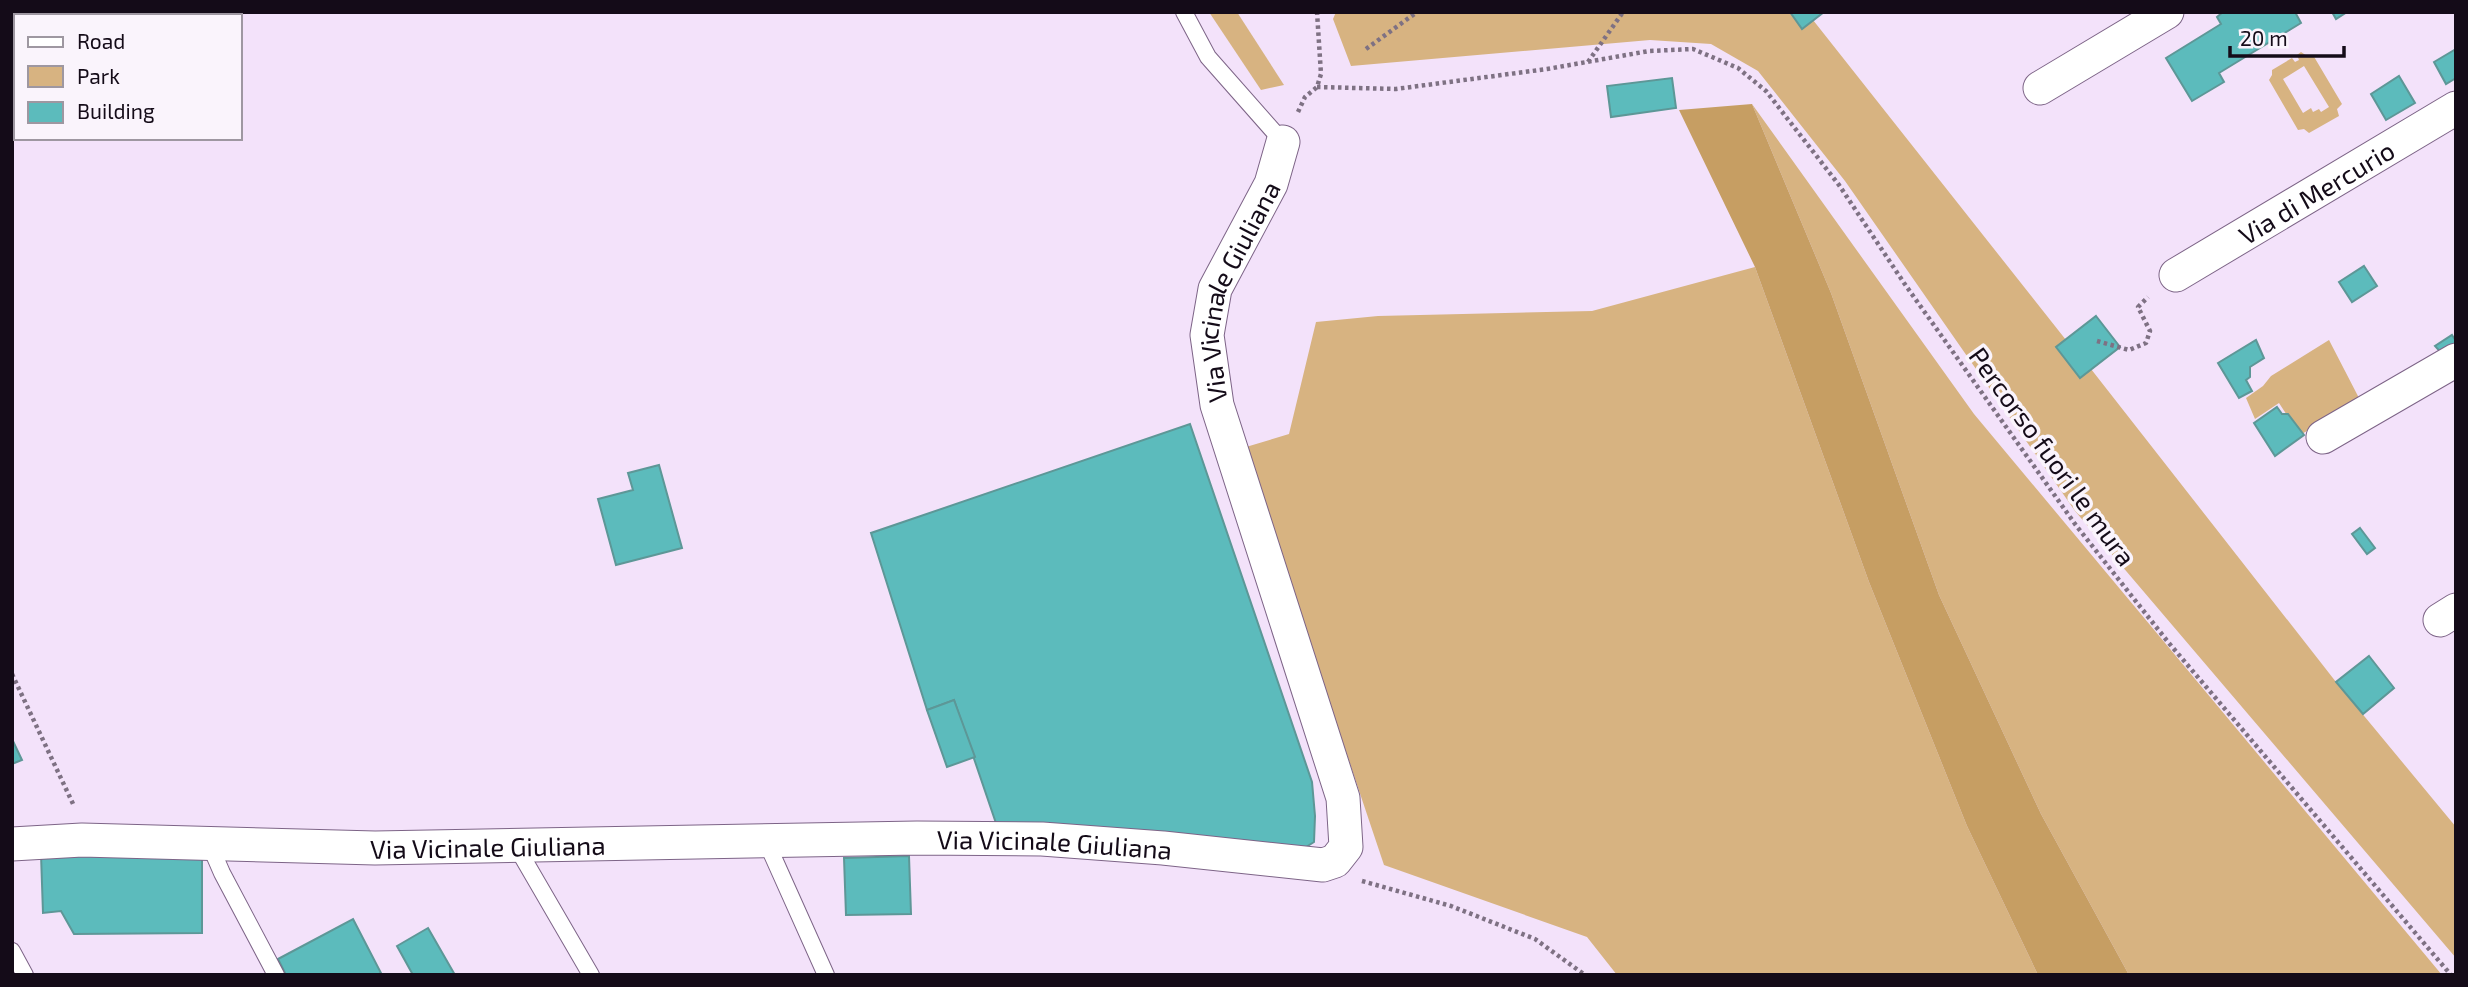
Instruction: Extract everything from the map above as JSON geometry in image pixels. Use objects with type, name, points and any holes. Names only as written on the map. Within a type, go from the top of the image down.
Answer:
[{"type":"street","points":[[2040,88],[2167,12]]},
{"type":"street","name":"Via di Mercurio","points":[[2176,275],[2456,108]]},
{"type":"street","name":"Via Vicinale Giuliana","points":[[12,844],[82,840],[375,848],[917,838],[1042,839],[1163,848],[1322,865],[1335,861],[1346,847],[1343,798],[1217,405],[1207,335],[1216,289],[1271,184],[1283,142]]},
{"type":"street","points":[[2323,438],[2456,360]]},
{"type":"lane","points":[[1184,12],[1208,57],[1283,142]]},
{"type":"lane","points":[[766,841],[826,975]]},
{"type":"lane","points":[[209,842],[222,873],[276,975]]},
{"type":"lane","points":[[516,846],[591,975]]},
{"type":"lane","points":[[12,951],[25,975]]},
{"type":"path","points":[[1305,97],[1317,87],[1321,74],[1317,12]]},
{"type":"path","points":[[1366,50],[1418,12]]},
{"type":"path","points":[[1588,62],[1623,12]]},
{"type":"path","name":"Percorso fuori le mura","points":[[1317,87],[1396,89],[1649,51],[1693,50],[1738,68],[1766,91],[1839,185],[1904,283],[2075,524],[2168,642],[2451,975]]},
{"type":"path","points":[[2096,341],[2129,350],[2146,343],[2150,331],[2138,307]]},
{"type":"path","points":[[12,674],[80,818],[82,840]]},
{"type":"path","points":[[1335,861],[1364,882],[1451,906],[1535,939],[1586,975]]},
{"type":"green space","points":[[1209,12],[1237,12],[1284,85],[1261,90]]},
{"type":"green space","points":[[1336,12],[1790,12],[1802,29],[1813,20],[2066,340],[2056,347],[2080,378],[2091,369],[2336,682],[2456,827],[2456,958],[2075,511],[1845,181],[1758,71],[1711,44],[1650,40],[1351,66],[1333,19]]},
{"type":"green space","points":[[2301,52],[2307,56],[2313,55],[2342,104],[2337,109],[2339,116],[2309,133],[2304,129],[2298,130],[2269,80],[2272,70],[2292,58],[2295,62],[2299,60],[2297,55]],"holes":[[[2304,66],[2329,107],[2321,112],[2319,109],[2313,112],[2311,108],[2303,113],[2283,79]]]},
{"type":"green space","points":[[1752,104],[1974,414],[2442,975],[2129,975],[2041,814],[1939,595],[1831,293]]},
{"type":"green space","points":[[1755,267],[1869,582],[1967,826],[2038,975],[1617,975],[1587,937],[1384,865],[1246,447],[1289,434],[1316,322],[1378,316],[1592,311]]},
{"type":"green space","points":[[2329,340],[2360,400],[2300,435],[2279,403],[2255,419],[2246,398],[2263,386],[2271,376]]},
{"type":"shaded area","points":[[1752,104],[1831,293],[1939,595],[2041,814],[2129,975],[2038,975],[1967,826],[1869,582],[1755,267],[1679,110]]},
{"type":"building","points":[[1790,12],[1824,12],[1802,29]]},
{"type":"building","points":[[2223,12],[2295,12],[2301,23],[2219,73],[2224,82],[2192,101],[2166,58],[2221,24],[2217,17]]},
{"type":"building","points":[[2332,12],[2347,12],[2336,19]]},
{"type":"building","points":[[2456,49],[2456,78],[2446,84],[2434,62]]},
{"type":"building","points":[[2399,76],[2415,103],[2386,120],[2371,94]]},
{"type":"building","points":[[1672,78],[1676,108],[1611,117],[1607,86]]},
{"type":"building","points":[[2364,266],[2377,286],[2352,302],[2339,282]]},
{"type":"building","points":[[2096,316],[2120,347],[2080,378],[2056,347]]},
{"type":"building","points":[[2452,335],[2456,348],[2444,356],[2435,346]]},
{"type":"building","points":[[2256,340],[2264,358],[2250,367],[2250,377],[2246,380],[2252,391],[2239,398],[2218,363]]},
{"type":"building","points":[[2277,407],[2282,414],[2288,414],[2304,435],[2275,456],[2254,423]]},
{"type":"building","points":[[1190,424],[1312,782],[1314,842],[1306,847],[998,829],[954,700],[927,710],[871,533]]},
{"type":"building","points":[[659,465],[682,548],[616,565],[598,499],[633,490],[628,473]]},
{"type":"building","points":[[2360,528],[2375,548],[2367,554],[2352,534]]},
{"type":"building","points":[[2369,656],[2394,688],[2363,714],[2336,682]]},
{"type":"building","points":[[954,700],[975,757],[947,767],[927,710]]},
{"type":"building","points":[[12,739],[22,760],[12,764]]},
{"type":"building","points":[[41,854],[202,858],[202,933],[74,934],[61,911],[43,913]]},
{"type":"building","points":[[909,856],[911,914],[846,915],[844,858]]},
{"type":"building","points":[[353,919],[381,973],[286,975],[278,959]]},
{"type":"building","points":[[428,928],[455,975],[413,975],[397,946]]}]
